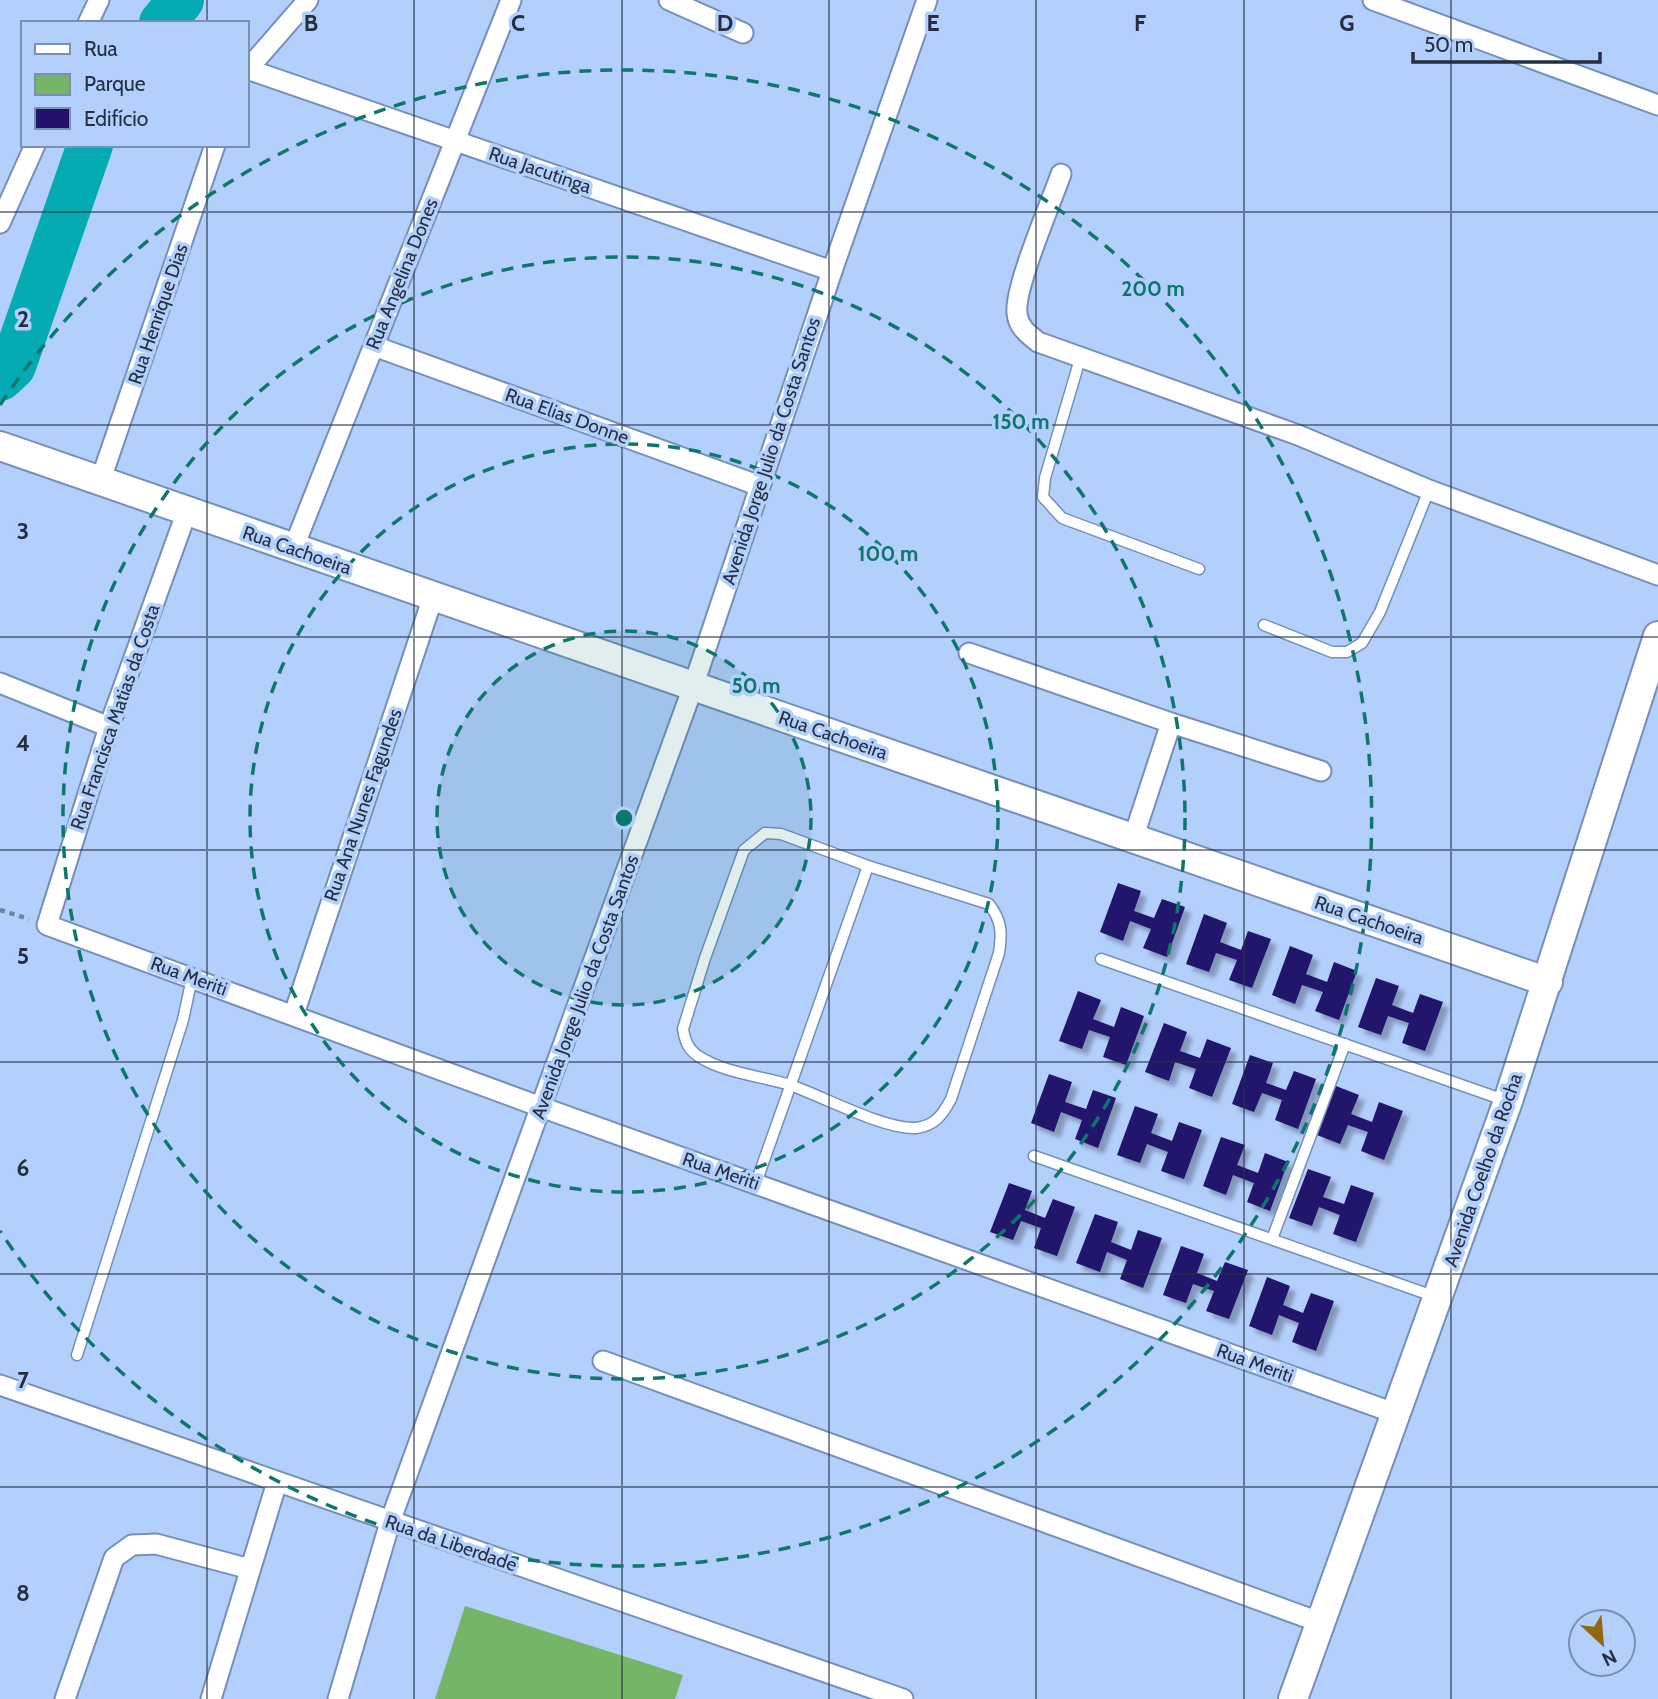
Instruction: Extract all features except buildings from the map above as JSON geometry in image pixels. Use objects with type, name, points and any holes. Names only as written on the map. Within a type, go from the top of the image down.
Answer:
[{"type":"main road","name":"Rua Cachoeira","points":[[0,446],[1548,982]]},
{"type":"main road","name":"Avenida Coelho da Rocha","points":[[1293,1699],[1508,1101],[1651,680],[1658,636]]},
{"type":"street","points":[[248,69],[308,0]]},
{"type":"street","name":"Rua Angelina Dones","points":[[293,549],[511,0]]},
{"type":"street","points":[[669,0],[743,33]]},
{"type":"street","name":"Avenida Jorge Julio da Costa Santos","points":[[338,1699],[390,1522],[693,687],[832,271],[927,0]]},
{"type":"street","points":[[1373,0],[1658,105]]},
{"type":"street","points":[[89,21],[95,1]]},
{"type":"street","name":"Rua Jacutinga","points":[[248,70],[832,271]]},
{"type":"street","points":[[1,220],[34,147]]},
{"type":"street","name":"Rua Henrique Dias","points":[[100,482],[214,147]]},
{"type":"street","points":[[1061,174],[1026,271],[1016,312],[1021,328],[1038,342],[1298,435],[1429,490],[1658,575]]},
{"type":"street","name":"Rua Elias Donne","points":[[373,346],[760,486]]},
{"type":"street","name":"Rua Francisca Matias da Costa","points":[[47,925],[109,727],[187,511]]},
{"type":"street","name":"Rua Ana Nunes Fagundes","points":[[294,1014],[433,597]]},
{"type":"street","points":[[969,653],[1171,723],[1321,771]]},
{"type":"street","points":[[0,683],[109,727]]},
{"type":"street","points":[[1133,839],[1171,723]]},
{"type":"street","name":"Rua Meriti","points":[[47,925],[541,1107],[1397,1413]]},
{"type":"street","points":[[603,1361],[1319,1622]]},
{"type":"street","name":"Rua da Liberdade","points":[[0,1385],[903,1699]]},
{"type":"street","points":[[211,1699],[277,1482]]},
{"type":"street","points":[[65,1699],[114,1559],[132,1545],[156,1544],[250,1569]]},
{"type":"lane","points":[[1080,359],[1045,478],[1043,497],[1062,518],[1199,569]]},
{"type":"lane","points":[[1264,625],[1332,652],[1348,652],[1362,643],[1380,612],[1429,490]]},
{"type":"lane","points":[[765,833],[782,834],[868,866],[989,904],[999,916],[1002,931],[999,953],[951,1099],[941,1117],[928,1126],[913,1128],[871,1117],[791,1085],[700,1057],[685,1041],[683,1029],[744,850],[765,833]]},
{"type":"lane","points":[[756,1183],[868,866]]},
{"type":"lane","points":[[1101,959],[1508,1101]]},
{"type":"lane","points":[[77,1355],[183,1020],[192,977]]},
{"type":"lane","points":[[1272,1239],[1345,1044]]},
{"type":"lane","points":[[1034,1156],[1439,1298]]},
{"type":"path","points":[[0,910],[47,925]]},
{"type":"green space","points":[[465,1606],[683,1675],[675,1699],[435,1699]]},
{"type":"waterway","points":[[164,21],[181,0]]},
{"type":"waterway","points":[[0,378],[13,366],[89,147]]}]
